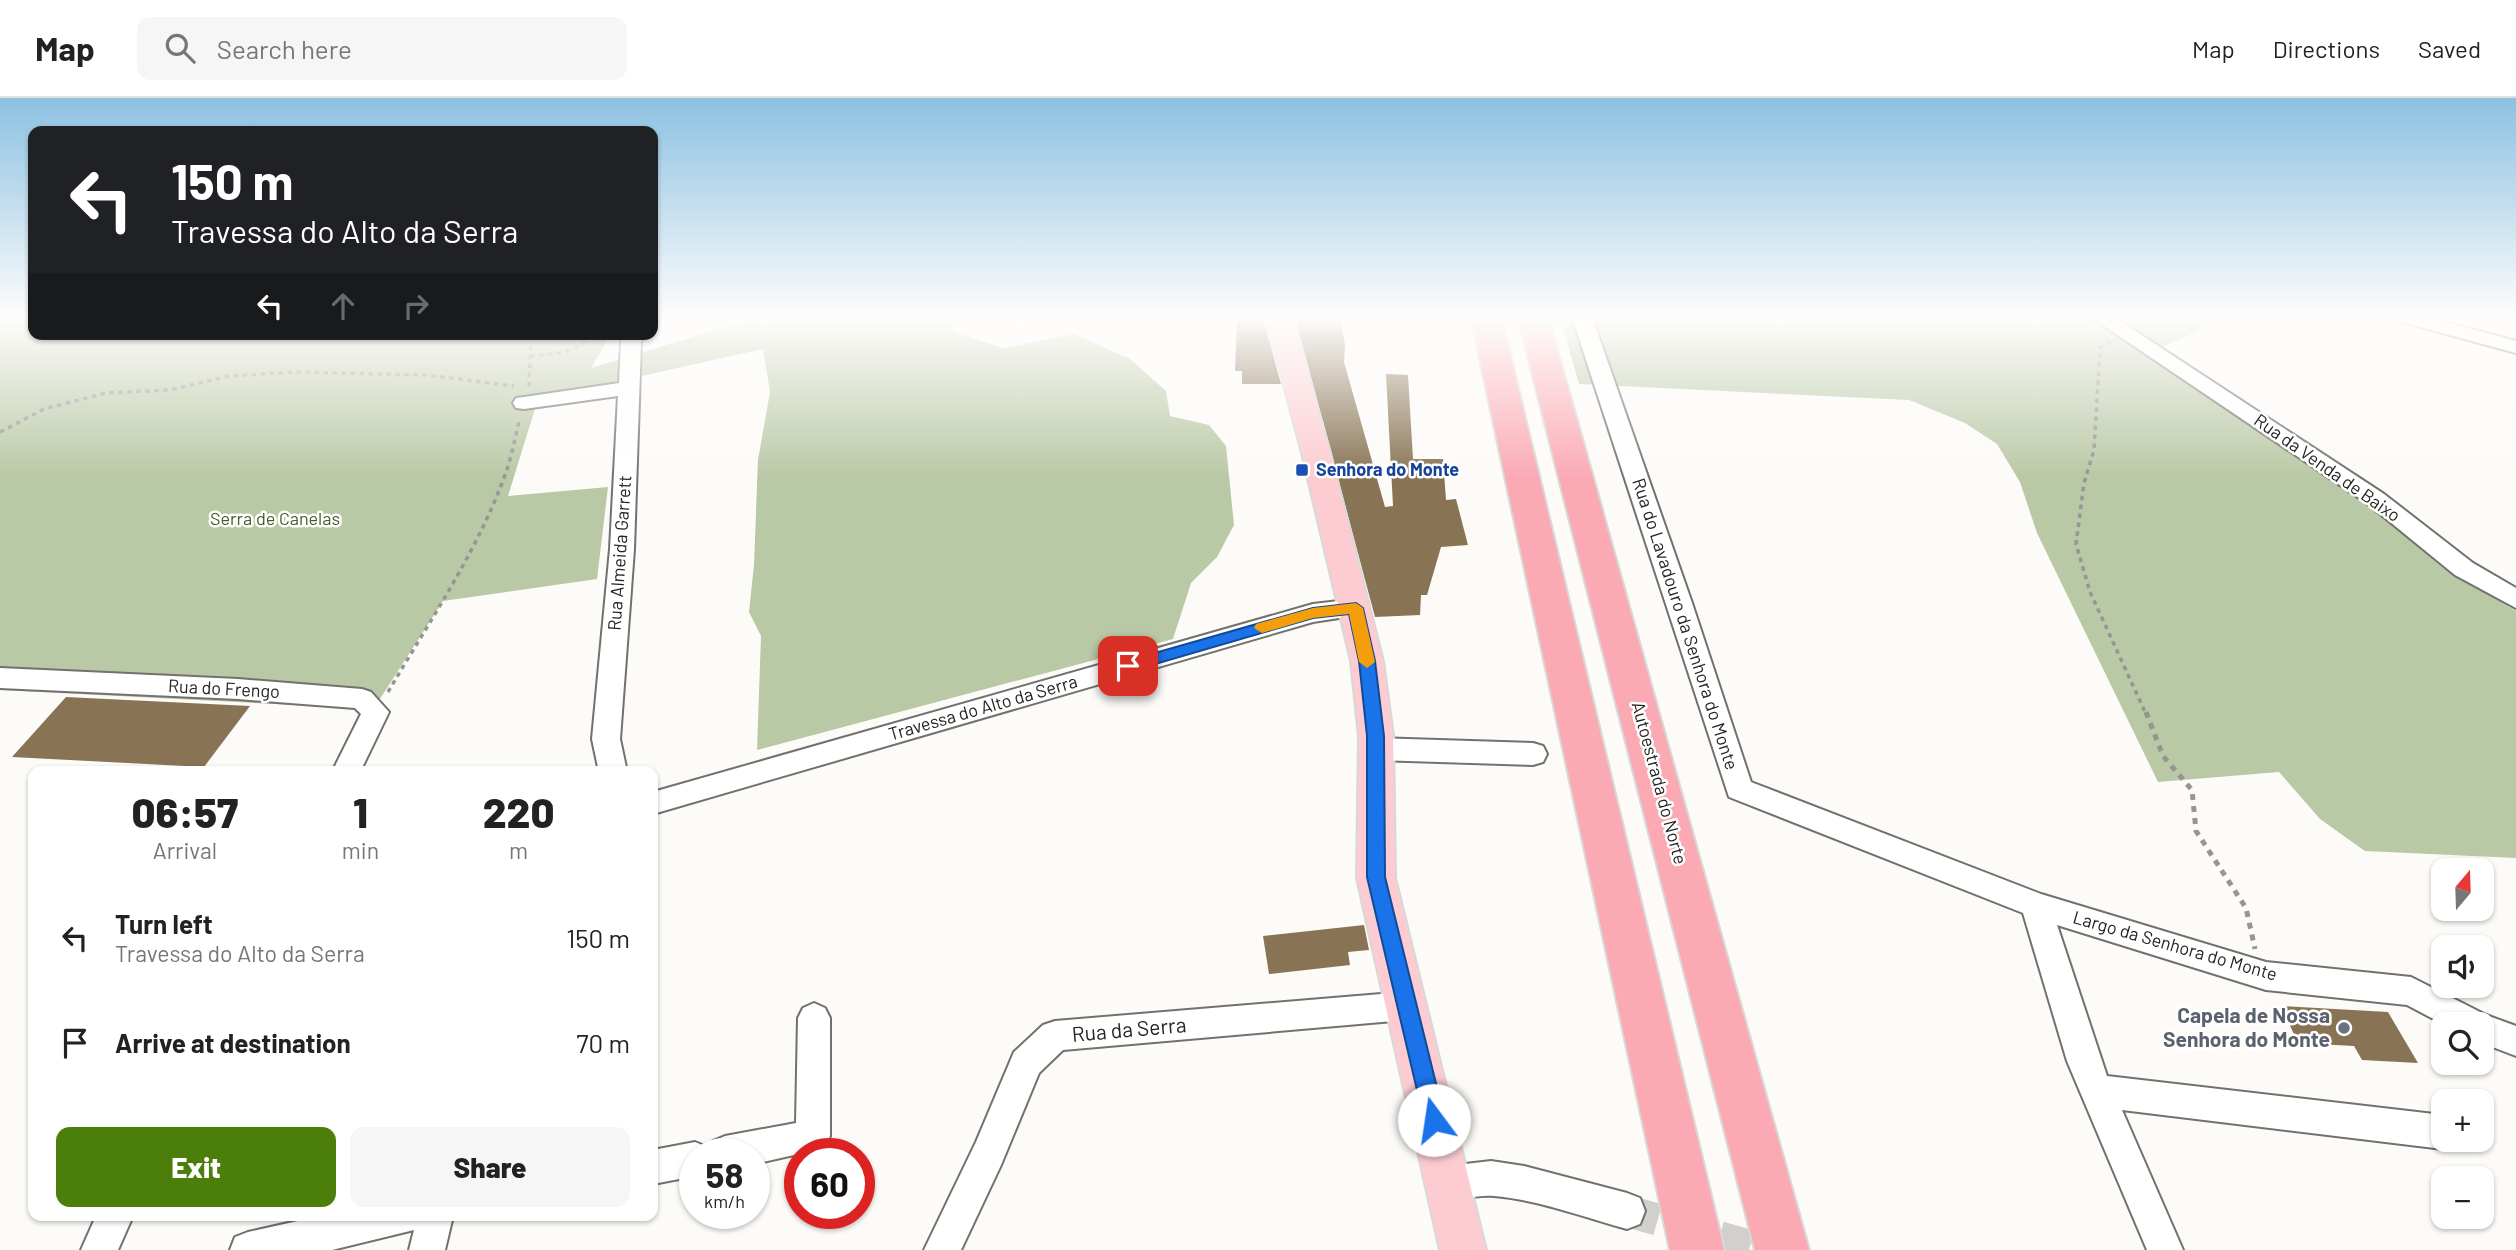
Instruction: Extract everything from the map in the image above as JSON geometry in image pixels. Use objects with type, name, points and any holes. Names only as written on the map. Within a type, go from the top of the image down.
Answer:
[{"type":"highway","points":[[1498,371],[1697,1250]]},
{"type":"highway","name":"Autoestrada do Norte","points":[[1548,371],[1782,1250]]},
{"type":"main road","points":[[1293,371],[1356,608],[1367,661],[1376,749],[1376,877],[1463,1250]]},
{"type":"street","name":"Rua Almeida Garrett","points":[[612,766],[606,739],[622,549],[630,371]]},
{"type":"street","name":"Rua do Lavadouro da Senhora do Monte","points":[[1600,371],[1680,603],[1739,789],[2036,905]]},
{"type":"street","name":"Rua da Venda de Baixo","points":[[2182,371],[2376,499],[2464,569],[2516,598]]},
{"type":"street","points":[[527,395],[573,394],[630,388]]},
{"type":"street","name":"Travessa do Alto da Serra","points":[[658,802],[1313,613],[1356,608]]},
{"type":"street","name":"Rua do Frengo","points":[[0,678],[238,689],[362,699],[376,712]]},
{"type":"street","points":[[349,766],[376,712]]},
{"type":"street","points":[[1376,749],[1533,754]]},
{"type":"street","name":"Largo da Senhora do Monte","points":[[2036,905],[2266,976],[2411,991],[2450,1012]]},
{"type":"street","points":[[2036,905],[2084,1061],[2165,1250]]},
{"type":"street","name":"Rua da Serra","points":[[942,1250],[989,1153],[1026,1063],[1055,1036],[1405,1006]]},
{"type":"street","points":[[770,1144],[813,1136],[814,1018]]},
{"type":"street","points":[[2494,1033],[2516,1041]]},
{"type":"street","points":[[2097,1091],[2431,1131]]},
{"type":"street","points":[[658,1166],[679,1162]]},
{"type":"street","points":[[1448,1183],[1491,1178],[1524,1183],[1627,1211]]},
{"type":"street","points":[[99,1250],[113,1221]]},
{"type":"street","points":[[248,1250],[382,1221]]},
{"type":"street","points":[[427,1250],[434,1221]]},
{"type":"path","points":[[376,712],[450,584],[498,490],[527,395],[529,371]]},
{"type":"path","points":[[2099,371],[2094,450],[2084,484],[2076,544],[2090,592],[2140,698],[2163,757],[2192,790],[2196,831],[2246,908],[2256,951],[2266,976]]},
{"type":"path","points":[[0,432],[44,409],[106,393],[170,390],[229,376],[295,372],[426,375],[494,385],[527,395]]},
{"type":"green space","name":"Serra de Canelas","points":[[0,371],[665,371],[538,399],[508,496],[608,487],[597,579],[443,601],[367,719],[355,708],[0,690]]},
{"type":"green space","name":"Serra de Canelas","points":[[767,371],[1143,371],[1166,391],[1170,416],[1209,425],[1226,446],[1234,525],[1217,557],[1191,583],[1173,639],[757,750],[761,636],[749,612],[754,565],[758,460],[770,392]]},
{"type":"green space","points":[[1575,371],[2191,371],[2357,493],[2441,566],[2516,611],[2516,858],[2365,851],[2320,819],[2279,772],[2158,782],[2037,533],[2020,482],[1997,444],[1965,423],[1909,400],[1579,384]]},
{"type":"building","points":[[1235,371],[1277,371],[1281,384],[1242,384],[1242,371]]},
{"type":"building","points":[[1309,371],[1346,371],[1385,507],[1393,506],[1386,374],[1408,375],[1413,459],[1443,459],[1446,500],[1456,499],[1468,545],[1441,547],[1427,595],[1421,595],[1420,615],[1375,617]]},
{"type":"building","points":[[66,697],[250,706],[205,766],[12,757]]},
{"type":"building","points":[[1364,925],[1369,950],[1348,952],[1350,965],[1269,974],[1263,936]]},
{"type":"building","name":"Capela de Nossa Senhora do Monte","points":[[2281,1006],[2388,1012],[2418,1063],[2362,1060],[2354,1046],[2298,1043]]},
{"type":"tunnel","points":[[1627,1211],[1765,1250]]},
{"type":"slow traffic","points":[[1262,628],[1313,613],[1356,608],[1367,662]]},
{"type":"place","name":"Senhora do Monte","points":[[1302,470]]},
{"type":"place","name":"Capela de Nossa Senhora do Monte","points":[[2344,1028]]},
{"type":"route","points":[[1128,666],[1313,613],[1356,608],[1367,661],[1376,736],[1376,877],[1434,1120]]}]
